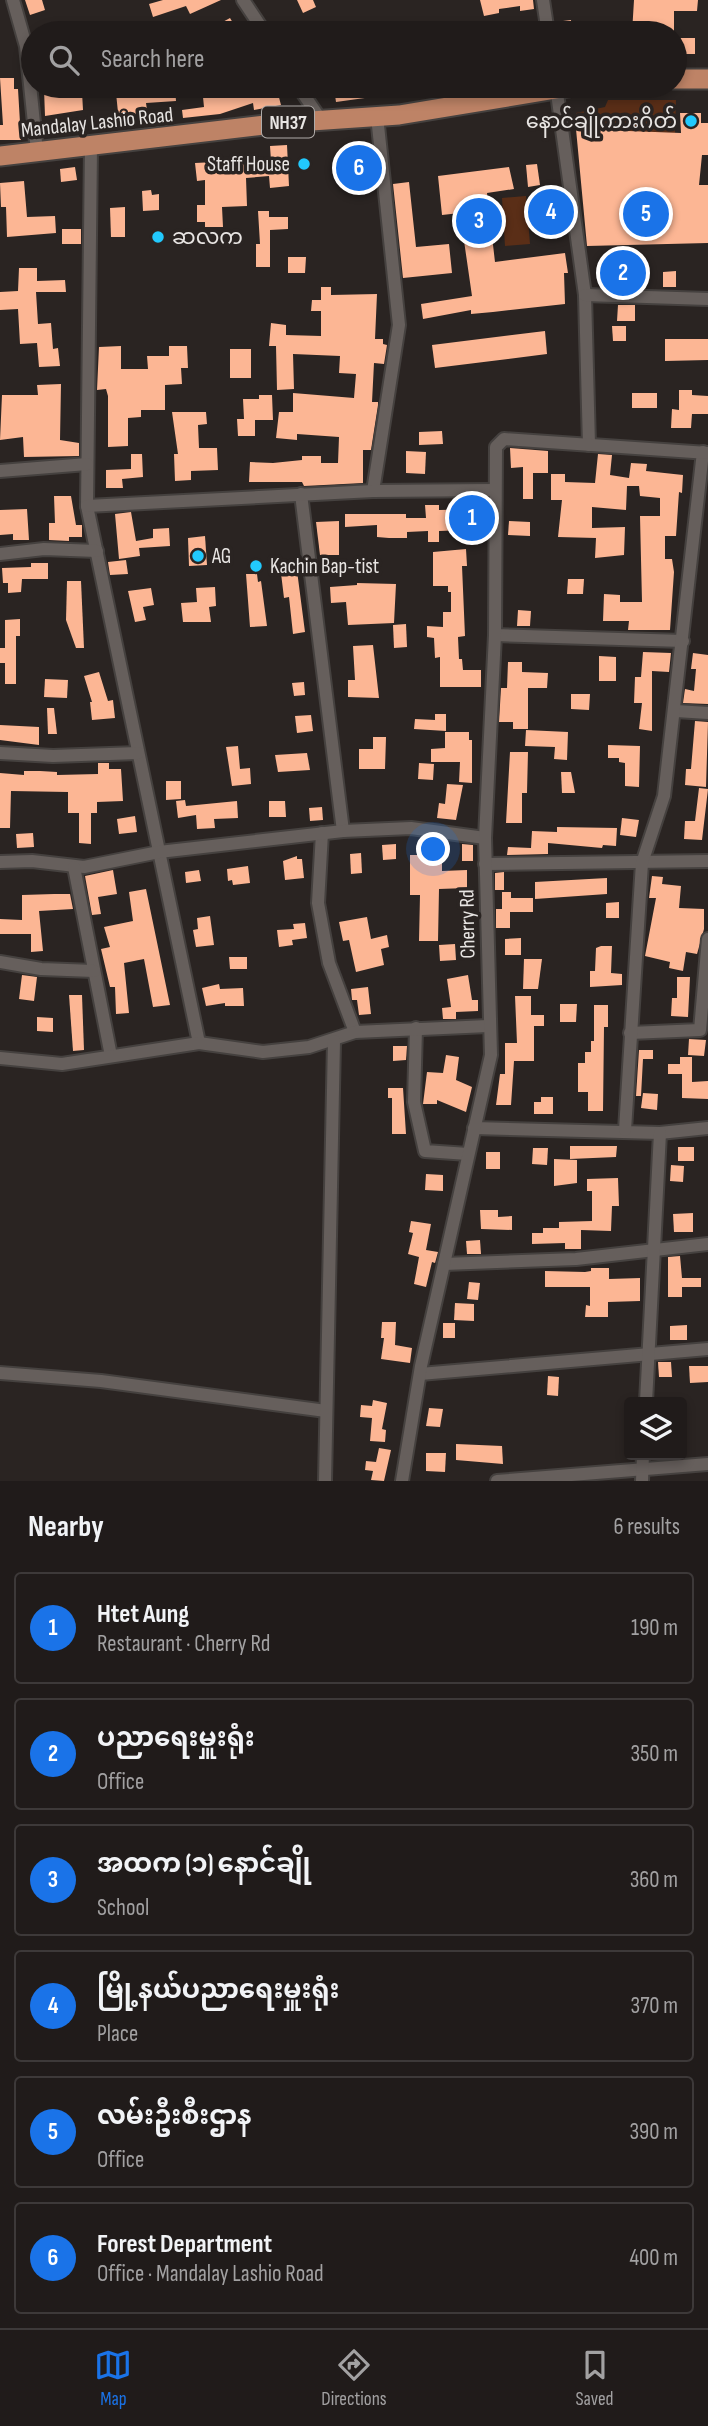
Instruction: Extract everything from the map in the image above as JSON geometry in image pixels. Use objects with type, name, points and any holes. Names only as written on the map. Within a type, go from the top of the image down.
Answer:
[{"type":"highway","points":[[687,79],[708,79]]},
{"type":"highway","name":"Mandalay Lashio Road","points":[[0,156],[377,116],[492,98]]},
{"type":"street","points":[[13,0],[21,28]]},
{"type":"street","points":[[243,0],[257,21]]},
{"type":"street","points":[[543,0],[546,21]]},
{"type":"street","points":[[31,98],[37,152]]},
{"type":"street","points":[[306,98],[320,120]]},
{"type":"street","points":[[563,98],[585,295],[589,445]]},
{"type":"street","points":[[373,491],[399,325],[377,116]]},
{"type":"street","points":[[91,146],[87,506],[199,1043]]},
{"type":"street","points":[[585,295],[708,299]]},
{"type":"street","name":"Cherry Rd","points":[[402,1481],[420,1374],[491,1055],[488,1026],[485,838],[495,635],[495,490],[498,442],[504,439],[706,453]]},
{"type":"street","points":[[625,1130],[642,863],[664,796],[706,453]]},
{"type":"street","points":[[0,471],[87,464]]},
{"type":"street","points":[[87,506],[373,491],[495,490]]},
{"type":"street","points":[[301,494],[343,831]]},
{"type":"street","points":[[0,554],[44,549],[97,551]]},
{"type":"street","points":[[495,635],[683,641]]},
{"type":"street","points":[[676,710],[708,713]]},
{"type":"street","points":[[0,753],[53,756],[138,753]]},
{"type":"street","points":[[0,862],[32,861],[74,867],[159,852],[343,831],[411,828],[485,838]]},
{"type":"street","points":[[323,833],[318,904],[330,962],[355,1032]]},
{"type":"street","points":[[485,864],[708,861]]},
{"type":"street","points":[[74,867],[111,1056]]},
{"type":"street","points":[[630,1033],[700,1030],[708,939]]},
{"type":"street","points":[[0,962],[94,971]]},
{"type":"street","points":[[0,1058],[62,1064],[199,1043],[263,1052],[334,1041],[355,1032],[488,1026]]},
{"type":"street","points":[[416,1028],[414,1102],[425,1151],[468,1154]]},
{"type":"street","points":[[325,1481],[334,1041]]},
{"type":"street","points":[[474,1128],[660,1133],[708,1128]]},
{"type":"street","points":[[646,1397],[660,1133]]},
{"type":"street","points":[[444,1264],[576,1259],[708,1244]]},
{"type":"street","points":[[420,1374],[708,1349]]},
{"type":"street","points":[[0,1373],[100,1381],[326,1411]]},
{"type":"street","points":[[497,1481],[642,1476],[708,1464]]},
{"type":"shaded area","points":[[608,100],[676,100],[675,133],[576,129],[576,113],[605,107]]},
{"type":"shaded area","points":[[526,196],[530,244],[505,246],[502,198]]},
{"type":"building","points":[[25,0],[42,0],[45,10],[30,15]]},
{"type":"building","points":[[163,0],[221,0],[190,14],[186,6],[153,17],[149,4]]},
{"type":"building","points":[[297,0],[313,0],[316,7],[303,13]]},
{"type":"building","points":[[480,0],[533,0],[534,9],[520,11],[520,6],[499,9],[499,13],[484,16]]},
{"type":"building","points":[[634,0],[698,0],[697,11],[674,11],[674,21],[633,21]]},
{"type":"building","points":[[687,38],[695,38],[695,54],[687,54]]},
{"type":"building","points":[[0,78],[14,78],[14,89],[18,89],[21,140],[0,140],[0,125],[3,125]]},
{"type":"building","points":[[44,98],[82,98],[83,110],[45,116]]},
{"type":"building","points":[[117,98],[176,98],[176,101],[146,103],[147,110],[138,111],[139,119],[119,122]]},
{"type":"building","points":[[203,98],[279,98],[281,105],[254,110],[253,103],[220,114],[183,118],[182,110],[204,107]]},
{"type":"building","points":[[335,98],[365,98],[336,102]]},
{"type":"building","points":[[680,113],[701,113],[701,123],[708,123],[708,155],[702,155],[699,185],[708,185],[708,243],[587,246],[576,129],[681,133]]},
{"type":"building","points":[[287,145],[289,186],[270,188],[269,176],[246,178],[247,206],[222,207],[223,227],[205,227],[205,222],[197,222],[197,205],[205,205],[205,180],[197,181],[195,163],[215,162],[215,166],[268,162],[271,161],[270,146]]},
{"type":"building","points":[[371,158],[371,177],[347,178],[346,159]]},
{"type":"building","points":[[537,164],[540,185],[528,187],[526,165]]},
{"type":"building","points":[[75,167],[77,180],[61,182],[60,169]]},
{"type":"building","points":[[509,167],[514,189],[487,193],[495,262],[565,253],[568,273],[564,273],[565,304],[471,314],[471,310],[423,319],[421,304],[472,296],[460,213],[442,215],[438,176]]},
{"type":"building","points":[[24,181],[27,217],[55,216],[56,233],[7,237],[6,207],[1,207],[0,183]]},
{"type":"building","points":[[409,182],[416,247],[449,244],[452,273],[403,278],[393,184]]},
{"type":"building","points":[[151,190],[152,195],[159,194],[159,210],[143,211],[142,191]]},
{"type":"building","points":[[558,194],[562,228],[544,230],[540,195]]},
{"type":"building","points":[[125,207],[125,237],[111,237],[110,208]]},
{"type":"building","points":[[258,211],[269,211],[269,217],[288,217],[288,229],[270,230],[270,267],[256,267],[256,244],[260,244]]},
{"type":"building","points":[[62,229],[81,229],[81,244],[62,244]]},
{"type":"building","points":[[288,257],[306,257],[305,273],[288,273]]},
{"type":"building","points":[[615,265],[631,265],[631,280],[615,281]]},
{"type":"building","points":[[19,268],[37,268],[37,281],[65,280],[66,292],[36,292],[38,324],[51,323],[53,349],[58,348],[60,366],[39,367],[37,343],[20,344],[18,309],[0,310],[0,292],[18,291]]},
{"type":"building","points":[[676,271],[676,287],[663,287],[663,272]]},
{"type":"building","points":[[321,287],[331,287],[331,295],[377,294],[375,339],[383,339],[383,344],[387,345],[384,364],[374,363],[372,402],[378,402],[378,405],[371,450],[363,450],[363,483],[304,486],[302,482],[249,482],[250,462],[273,463],[302,460],[302,456],[321,456],[321,463],[338,463],[339,437],[297,434],[297,440],[276,438],[279,412],[293,412],[293,393],[354,398],[356,374],[339,373],[340,356],[293,354],[294,389],[277,390],[276,346],[269,346],[271,323],[286,325],[286,335],[321,336],[321,311],[311,311],[312,300],[321,300]]},
{"type":"building","points":[[618,305],[635,305],[635,321],[617,321]]},
{"type":"building","points":[[612,326],[626,326],[626,341],[613,341]]},
{"type":"building","points":[[545,331],[547,354],[435,368],[432,345]]},
{"type":"building","points":[[665,339],[708,339],[708,360],[665,361]]},
{"type":"building","points":[[121,346],[121,369],[148,369],[147,356],[169,356],[169,346],[187,346],[188,368],[181,368],[182,384],[165,385],[165,410],[141,410],[141,417],[128,418],[128,446],[108,447],[108,396],[106,389],[97,390],[99,347]]},
{"type":"building","points":[[230,349],[251,349],[251,378],[230,378]]},
{"type":"building","points":[[61,384],[60,440],[79,443],[79,456],[24,457],[23,437],[0,440],[2,395],[38,395],[37,385]]},
{"type":"building","points":[[679,390],[692,390],[692,395],[708,396],[708,414],[692,414],[691,428],[671,428],[672,409],[679,410]]},
{"type":"building","points":[[632,393],[657,393],[657,408],[632,408]]},
{"type":"building","points":[[259,395],[272,395],[273,420],[255,420],[255,436],[238,436],[237,419],[244,419],[243,399],[259,399]]},
{"type":"building","points":[[172,412],[206,412],[207,424],[198,425],[199,448],[217,448],[218,470],[191,471],[191,480],[175,481],[174,454],[178,454]]},
{"type":"building","points":[[442,431],[443,444],[419,445],[419,432]]},
{"type":"building","points":[[510,448],[548,451],[548,473],[533,473],[533,499],[523,499],[523,467],[511,468]]},
{"type":"building","points":[[406,451],[426,452],[425,474],[406,473]]},
{"type":"building","points":[[131,454],[142,454],[143,477],[122,479],[123,488],[106,488],[106,470],[131,469]]},
{"type":"building","points":[[598,454],[612,455],[610,475],[629,478],[631,463],[647,464],[646,471],[683,475],[676,536],[665,536],[665,559],[672,559],[674,572],[670,630],[628,630],[629,621],[603,621],[604,594],[620,595],[620,602],[642,602],[640,516],[660,516],[660,498],[640,496],[639,486],[627,486],[626,510],[592,507],[592,528],[625,527],[624,555],[595,558],[596,538],[558,537],[562,500],[551,500],[551,474],[565,474],[565,482],[595,483]]},
{"type":"building","points":[[54,496],[71,496],[76,525],[82,525],[82,537],[69,537],[69,541],[49,540],[49,523],[55,523]]},
{"type":"building","points":[[425,505],[439,505],[439,510],[482,509],[483,540],[466,541],[466,530],[439,531],[439,542],[428,542],[428,531],[407,532],[407,538],[389,538],[377,537],[377,525],[345,527],[345,514],[406,514],[406,518],[426,518]]},
{"type":"building","points":[[27,509],[29,540],[13,540],[13,534],[0,535],[0,510]]},
{"type":"building","points":[[131,512],[136,541],[153,538],[153,529],[169,528],[170,546],[139,548],[140,556],[119,559],[115,514]]},
{"type":"building","points":[[339,521],[339,555],[320,555],[316,522]]},
{"type":"building","points":[[509,521],[530,522],[530,536],[508,535]]},
{"type":"building","points":[[205,536],[207,565],[189,566],[188,538]]},
{"type":"building","points":[[466,549],[467,566],[462,566],[465,636],[458,637],[459,659],[462,659],[463,670],[481,670],[481,687],[440,687],[440,657],[435,658],[434,638],[427,637],[427,626],[443,627],[443,612],[451,612],[451,592],[448,592],[448,586],[433,586],[433,552]]},
{"type":"building","points":[[126,560],[128,574],[110,575],[108,562]]},
{"type":"building","points":[[31,563],[48,563],[48,579],[22,579],[21,592],[8,593],[8,583],[3,583],[2,568],[31,567]]},
{"type":"building","points":[[296,563],[305,632],[293,634],[289,597],[284,598],[280,565]]},
{"type":"building","points":[[246,574],[257,574],[258,582],[261,581],[267,626],[250,627]]},
{"type":"building","points":[[568,579],[584,579],[583,594],[567,594]]},
{"type":"building","points":[[67,581],[81,581],[84,648],[76,648],[66,620]]},
{"type":"building","points":[[357,583],[396,584],[394,623],[348,625],[346,602],[331,603],[330,587]]},
{"type":"building","points":[[215,587],[216,606],[209,607],[211,622],[183,622],[181,603],[197,602],[196,588]]},
{"type":"building","points":[[151,588],[154,605],[143,607],[146,620],[135,622],[128,591]]},
{"type":"building","points":[[518,610],[531,611],[530,626],[517,626]]},
{"type":"building","points":[[20,619],[20,636],[16,636],[16,684],[5,684],[5,663],[0,663],[0,648],[5,648],[5,620]]},
{"type":"building","points":[[406,624],[407,647],[394,648],[393,625]]},
{"type":"building","points":[[373,645],[379,698],[348,697],[348,680],[355,680],[353,646]]},
{"type":"building","points":[[643,652],[671,653],[669,672],[652,671],[652,731],[639,729],[642,703],[634,703],[635,677],[641,677]]},
{"type":"building","points":[[693,653],[708,655],[708,704],[683,703],[685,689],[694,691],[696,669],[691,669]]},
{"type":"building","points":[[599,656],[616,657],[616,681],[599,681]]},
{"type":"building","points":[[508,662],[522,662],[522,672],[548,673],[547,688],[528,688],[528,729],[513,729],[513,722],[499,722],[501,688],[507,688]]},
{"type":"building","points":[[99,672],[108,701],[113,700],[115,718],[92,720],[92,702],[84,676]]},
{"type":"building","points":[[45,679],[68,680],[67,698],[44,697]]},
{"type":"building","points":[[304,682],[305,695],[294,696],[292,683]]},
{"type":"building","points":[[571,694],[590,694],[589,710],[571,709]]},
{"type":"building","points":[[47,708],[54,708],[57,734],[48,734]]},
{"type":"building","points":[[435,714],[446,714],[446,731],[414,729],[415,719],[435,720]]},
{"type":"building","points":[[311,715],[313,731],[297,733],[295,716]]},
{"type":"building","points":[[695,721],[708,722],[706,787],[685,785],[686,769],[691,769]]},
{"type":"building","points":[[0,725],[39,727],[39,745],[0,740]]},
{"type":"building","points":[[526,730],[568,732],[567,760],[554,759],[555,747],[525,746]]},
{"type":"building","points":[[445,732],[469,732],[469,740],[472,740],[472,783],[459,782],[460,762],[431,762],[431,749],[445,748]]},
{"type":"building","points":[[373,737],[386,737],[385,769],[359,769],[359,749],[373,749]]},
{"type":"building","points":[[608,745],[640,746],[639,787],[625,786],[625,763],[619,762],[619,758],[608,758]]},
{"type":"building","points":[[238,746],[240,769],[250,768],[251,784],[232,786],[226,747]]},
{"type":"building","points":[[510,752],[528,752],[527,793],[522,793],[522,823],[506,823]]},
{"type":"building","points":[[307,753],[310,770],[278,772],[275,755]]},
{"type":"building","points":[[98,763],[109,763],[109,769],[121,769],[123,801],[97,802],[97,813],[91,813],[91,844],[79,843],[79,813],[68,813],[68,792],[11,791],[10,828],[0,828],[0,773],[24,775],[24,771],[40,771],[57,772],[57,775],[98,774]]},
{"type":"building","points":[[419,763],[434,764],[433,780],[418,779]]},
{"type":"building","points":[[561,772],[571,772],[575,793],[562,793]]},
{"type":"building","points":[[166,781],[181,781],[181,799],[166,800]]},
{"type":"building","points":[[447,784],[463,785],[456,820],[437,818],[439,803],[445,804]]},
{"type":"building","points":[[699,788],[708,789],[702,840],[684,839],[685,821],[695,821]]},
{"type":"building","points":[[185,800],[186,806],[237,801],[238,818],[214,819],[215,828],[197,829],[196,815],[178,818],[176,801]]},
{"type":"building","points":[[269,801],[285,801],[286,817],[269,817]]},
{"type":"building","points":[[322,807],[323,820],[310,821],[309,808]]},
{"type":"building","points":[[135,816],[137,832],[119,834],[117,819]]},
{"type":"building","points":[[622,818],[639,820],[636,837],[620,835]]},
{"type":"building","points":[[557,827],[617,828],[616,846],[603,845],[602,848],[548,843],[548,854],[507,855],[508,847],[531,848],[532,831],[557,832]]},
{"type":"building","points":[[33,833],[34,847],[17,848],[16,834]]},
{"type":"building","points":[[396,844],[396,859],[383,860],[382,845]]},
{"type":"building","points":[[462,844],[473,845],[473,861],[462,861]]},
{"type":"building","points":[[361,853],[362,873],[351,874],[350,854]]},
{"type":"building","points":[[410,855],[428,855],[428,860],[442,861],[442,871],[467,870],[467,888],[439,889],[438,941],[419,941],[420,895],[410,895]]},
{"type":"building","points":[[297,856],[297,859],[302,859],[304,878],[285,880],[283,861]]},
{"type":"building","points":[[248,866],[250,883],[233,885],[232,880],[228,881],[227,869]]},
{"type":"building","points":[[113,870],[117,894],[98,897],[101,914],[92,915],[85,876]]},
{"type":"building","points":[[199,870],[201,881],[186,883],[185,872]]},
{"type":"building","points":[[504,872],[504,890],[495,890],[495,873]]},
{"type":"building","points":[[652,876],[663,877],[662,884],[681,886],[679,908],[704,909],[704,929],[697,954],[686,952],[683,971],[669,968],[670,962],[645,956],[656,898],[649,898]]},
{"type":"building","points":[[607,878],[607,894],[535,899],[535,882]]},
{"type":"building","points":[[146,889],[170,1005],[153,1007],[144,959],[124,963],[129,1013],[116,1014],[115,987],[110,987],[101,949],[110,947],[104,927],[133,921],[129,892]]},
{"type":"building","points":[[502,892],[511,892],[511,898],[533,898],[533,912],[510,912],[510,928],[496,928],[496,909],[502,909]]},
{"type":"building","points":[[70,894],[73,909],[39,911],[43,951],[31,952],[31,934],[0,934],[0,919],[22,920],[22,895]]},
{"type":"building","points":[[619,902],[619,918],[606,918],[606,903]]},
{"type":"building","points":[[210,916],[214,945],[196,947],[193,930],[198,929],[197,918]]},
{"type":"building","points":[[367,917],[371,939],[387,935],[389,947],[381,949],[384,965],[356,972],[349,940],[343,941],[339,922]]},
{"type":"building","points":[[305,923],[307,938],[292,940],[293,945],[279,947],[277,930],[294,929],[293,924]]},
{"type":"building","points":[[521,938],[521,955],[505,955],[505,939]]},
{"type":"building","points":[[455,944],[456,960],[440,961],[439,945]]},
{"type":"building","points":[[612,946],[611,973],[622,974],[622,985],[590,987],[590,971],[595,971],[596,948]]},
{"type":"building","points":[[229,957],[247,957],[247,969],[230,969]]},
{"type":"building","points":[[524,959],[542,959],[538,989],[523,989]]},
{"type":"building","points":[[22,975],[37,977],[34,1001],[19,999]]},
{"type":"building","points":[[468,975],[472,1000],[478,1000],[478,1011],[456,1012],[456,1019],[443,1019],[442,1008],[451,1007],[447,979]]},
{"type":"building","points":[[677,977],[690,977],[688,1017],[671,1016],[672,998],[677,998]]},
{"type":"building","points":[[219,984],[220,989],[243,988],[244,1006],[225,1006],[225,1003],[206,1006],[202,988]]},
{"type":"building","points":[[368,987],[371,1014],[359,1015],[357,1000],[352,1000],[351,989]]},
{"type":"building","points":[[69,995],[82,995],[84,1050],[73,1051]]},
{"type":"building","points":[[515,996],[531,996],[531,1015],[544,1015],[544,1026],[534,1026],[534,1061],[514,1061],[511,1105],[496,1105],[500,1074],[505,1074],[505,1043],[517,1043]]},
{"type":"building","points":[[560,1004],[577,1004],[576,1022],[560,1022]]},
{"type":"building","points":[[594,1005],[608,1005],[608,1027],[604,1027],[603,1111],[588,1111],[588,1092],[578,1092],[578,1063],[585,1063],[585,1052],[591,1052],[591,1041],[594,1041]]},
{"type":"building","points":[[37,1017],[53,1018],[53,1032],[37,1031]]},
{"type":"building","points":[[689,1039],[706,1040],[704,1056],[688,1055]]},
{"type":"building","points":[[393,1046],[407,1046],[406,1060],[393,1061]]},
{"type":"building","points":[[639,1050],[653,1050],[653,1059],[643,1059],[641,1096],[636,1096]]},
{"type":"building","points":[[446,1055],[459,1057],[456,1080],[472,1087],[466,1112],[437,1100],[437,1104],[423,1104],[427,1072],[443,1073]]},
{"type":"building","points":[[680,1057],[692,1057],[692,1082],[708,1081],[708,1099],[682,1098],[682,1074],[668,1074],[668,1064],[680,1064]]},
{"type":"building","points":[[388,1088],[403,1088],[406,1134],[392,1134],[392,1098],[388,1098]]},
{"type":"building","points":[[643,1093],[658,1094],[657,1110],[641,1108]]},
{"type":"building","points":[[541,1097],[553,1097],[553,1114],[534,1114],[534,1102],[541,1102]]},
{"type":"building","points":[[570,1146],[617,1146],[616,1157],[570,1159]]},
{"type":"building","points":[[678,1147],[694,1147],[694,1161],[678,1161]]},
{"type":"building","points":[[533,1148],[548,1148],[547,1165],[532,1164]]},
{"type":"building","points":[[486,1152],[500,1152],[500,1169],[486,1169]]},
{"type":"building","points":[[554,1159],[577,1160],[577,1183],[554,1186]]},
{"type":"building","points":[[671,1165],[684,1166],[683,1182],[670,1181]]},
{"type":"building","points":[[426,1174],[443,1175],[443,1191],[425,1190]]},
{"type":"building","points":[[618,1178],[619,1206],[612,1206],[611,1231],[581,1230],[581,1249],[565,1249],[565,1243],[532,1244],[532,1233],[543,1233],[543,1228],[559,1228],[559,1222],[592,1221],[592,1191],[587,1191],[587,1179]]},
{"type":"building","points":[[480,1210],[498,1210],[498,1217],[512,1216],[512,1230],[481,1229]]},
{"type":"building","points":[[693,1213],[693,1232],[674,1232],[673,1214]]},
{"type":"building","points":[[411,1221],[431,1224],[426,1250],[438,1252],[435,1263],[432,1262],[426,1287],[414,1284],[419,1257],[408,1254],[413,1233],[409,1232]]},
{"type":"building","points":[[480,1240],[481,1254],[467,1254],[466,1241]]},
{"type":"building","points":[[680,1256],[682,1278],[701,1278],[701,1287],[682,1287],[682,1297],[668,1297],[668,1257]]},
{"type":"building","points":[[591,1268],[609,1268],[609,1279],[640,1278],[640,1301],[608,1302],[608,1317],[585,1317],[586,1305],[590,1306],[590,1287],[545,1287],[545,1271],[585,1272],[591,1271]]},
{"type":"building","points":[[469,1282],[480,1283],[478,1300],[467,1299]]},
{"type":"building","points":[[455,1303],[474,1304],[474,1321],[454,1320]]},
{"type":"building","points":[[382,1322],[396,1322],[395,1345],[412,1348],[410,1363],[381,1359],[384,1338],[381,1338]]},
{"type":"building","points":[[443,1323],[455,1323],[455,1338],[443,1338]]},
{"type":"building","points":[[687,1325],[687,1340],[670,1340],[670,1326]]},
{"type":"building","points":[[658,1362],[671,1362],[672,1377],[659,1377]]},
{"type":"building","points":[[689,1366],[708,1366],[708,1382],[690,1383]]},
{"type":"building","points":[[548,1376],[559,1377],[558,1396],[547,1395]]},
{"type":"building","points":[[373,1400],[387,1403],[382,1429],[386,1430],[385,1442],[370,1441],[372,1418],[360,1417],[361,1405],[372,1406]]},
{"type":"building","points":[[429,1408],[443,1409],[440,1427],[426,1426]]},
{"type":"building","points":[[456,1444],[502,1446],[503,1464],[456,1460]]},
{"type":"building","points":[[379,1448],[391,1450],[384,1481],[371,1480],[373,1471],[365,1470],[366,1461],[376,1462]]},
{"type":"building","points":[[426,1453],[446,1453],[445,1472],[426,1471]]},
{"type":"place","name":"နောင်ချိုကားဂိတ်","points":[[691,121]]},
{"type":"place","name":"Staff House","points":[[304,164]]},
{"type":"place","name":"Forest Department","points":[[359,168]]},
{"type":"place","name":"မြို့နယ်ပညာရေးမှူးရုံး","points":[[551,212]]},
{"type":"place","name":"လမ်းဦးစီးဌာန","points":[[646,214]]},
{"type":"place","name":"အထက (၁) နောင်ချို","points":[[479,221]]},
{"type":"place","name":"ဆလက","points":[[158,237]]},
{"type":"place","name":"ပညာရေးမှူးရုံး","points":[[623,273]]},
{"type":"place","name":"Htet Aung","points":[[472,518]]},
{"type":"place","name":"AG","points":[[198,556]]},
{"type":"place","name":"Kachin Bap-tist","points":[[256,566]]}]
